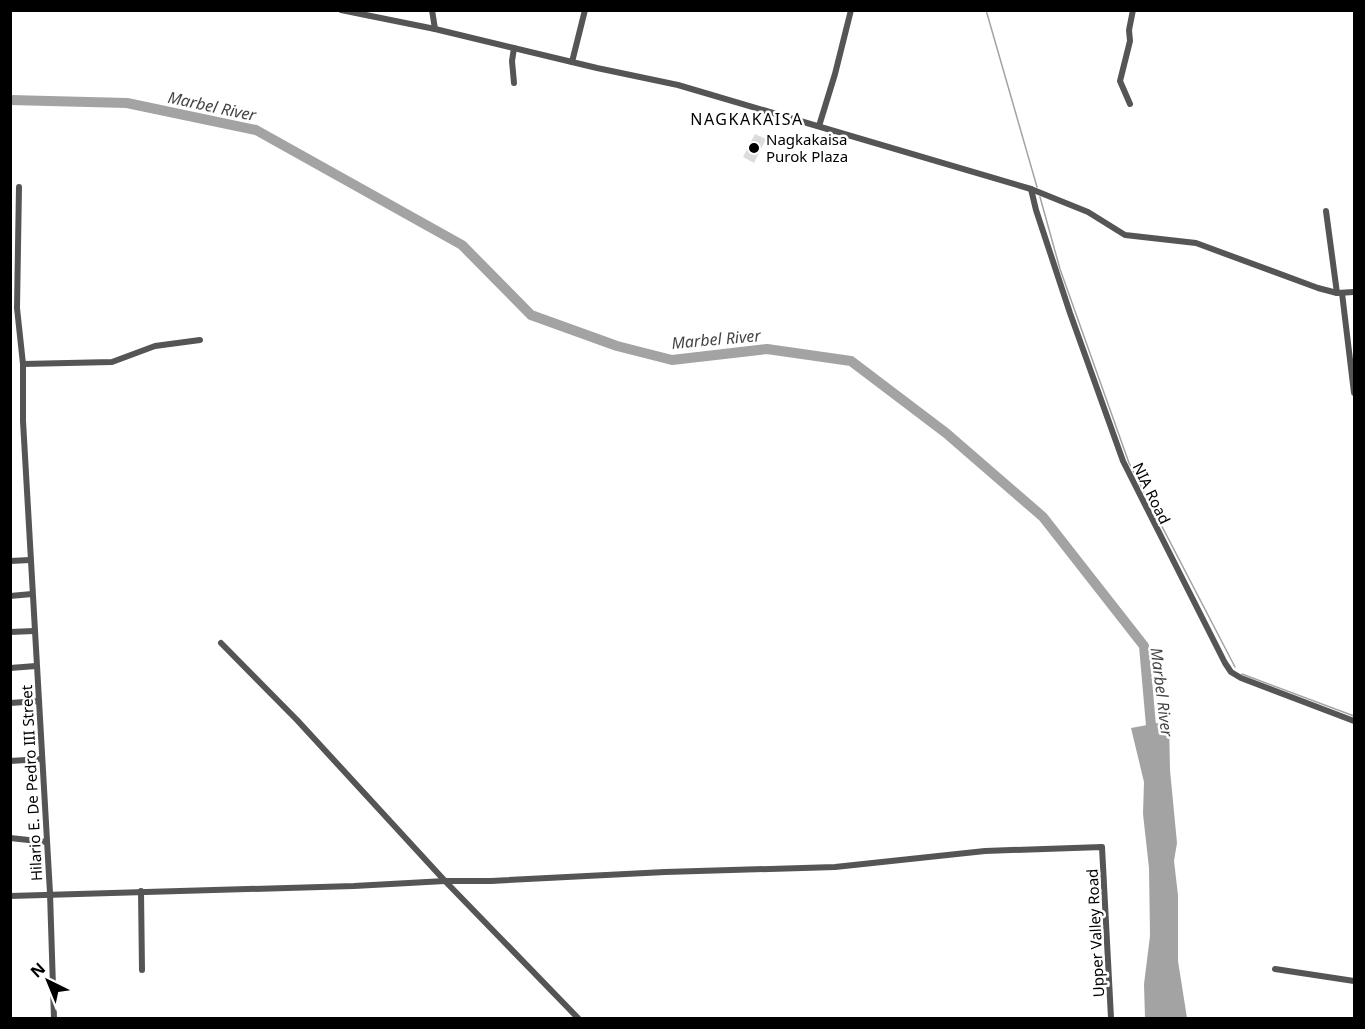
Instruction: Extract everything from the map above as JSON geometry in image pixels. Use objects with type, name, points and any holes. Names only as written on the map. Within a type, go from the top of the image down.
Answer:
[{"type":"street","points":[[341,10],[435,28],[572,62],[678,85],[1031,189],[1088,212],[1125,235],[1196,243],[1318,288],[1340,293],[1354,292]]},
{"type":"street","points":[[432,10],[435,28]]},
{"type":"street","points":[[572,62],[585,10]]},
{"type":"street","points":[[819,126],[851,10]]},
{"type":"street","points":[[1130,104],[1120,81],[1130,41],[1129,30],[1133,10]]},
{"type":"street","points":[[514,48],[512,61],[514,83]]},
{"type":"street","name":"Hilario E. De Pedro III Street","points":[[19,187],[17,308],[23,364],[23,421],[50,893],[54,1018]]},
{"type":"street","name":"NIA Road","points":[[1031,189],[1070,314],[1123,461],[1225,663],[1231,672],[1241,678],[1354,721]]},
{"type":"street","points":[[1326,211],[1354,393]]},
{"type":"street","points":[[23,364],[112,362],[155,346],[200,340]]},
{"type":"street","points":[[10,561],[30,560]]},
{"type":"street","points":[[10,596],[32,594]]},
{"type":"street","points":[[10,632],[34,631]]},
{"type":"street","points":[[220,643],[578,1018]]},
{"type":"street","points":[[10,668],[36,666]]},
{"type":"street","points":[[10,703],[39,701]]},
{"type":"street","points":[[10,761],[42,759]]},
{"type":"street","points":[[10,838],[47,842]]},
{"type":"street","name":"Upper Valley Road","points":[[445,881],[835,867],[985,851],[1102,847],[1111,1018]]},
{"type":"street","points":[[10,896],[50,893],[354,886],[445,881]]},
{"type":"street","points":[[141,891],[142,970]]},
{"type":"street","points":[[1275,969],[1354,981]]},
{"type":"shaded area","name":"Nagkakaisa Purok Plaza","points":[[755,134],[766,139],[754,163],[743,157]]},
{"type":"shaded area","points":[[1169,721],[1170,770],[1177,843],[1174,861],[1178,895],[1178,961],[1187,1018],[1145,1018],[1144,984],[1150,936],[1149,868],[1143,814],[1144,782],[1131,728]]},
{"type":"waterway","points":[[986,10],[1037,187]]},
{"type":"waterway","name":"Marbel River","points":[[10,100],[127,103],[256,130],[462,245],[531,315],[617,346],[672,360],[767,349],[851,361],[946,433],[1043,517],[1144,646],[1152,737]]},
{"type":"waterway","points":[[1040,197],[1060,269],[1129,463],[1235,667]]},
{"type":"waterway","points":[[1242,674],[1354,716]]},
{"type":"place","name":"Nagkakaisa Purok Plaza","points":[[754,148]]},
{"type":"district","name":"NAGKAKAISA","points":[[747,119]]}]
